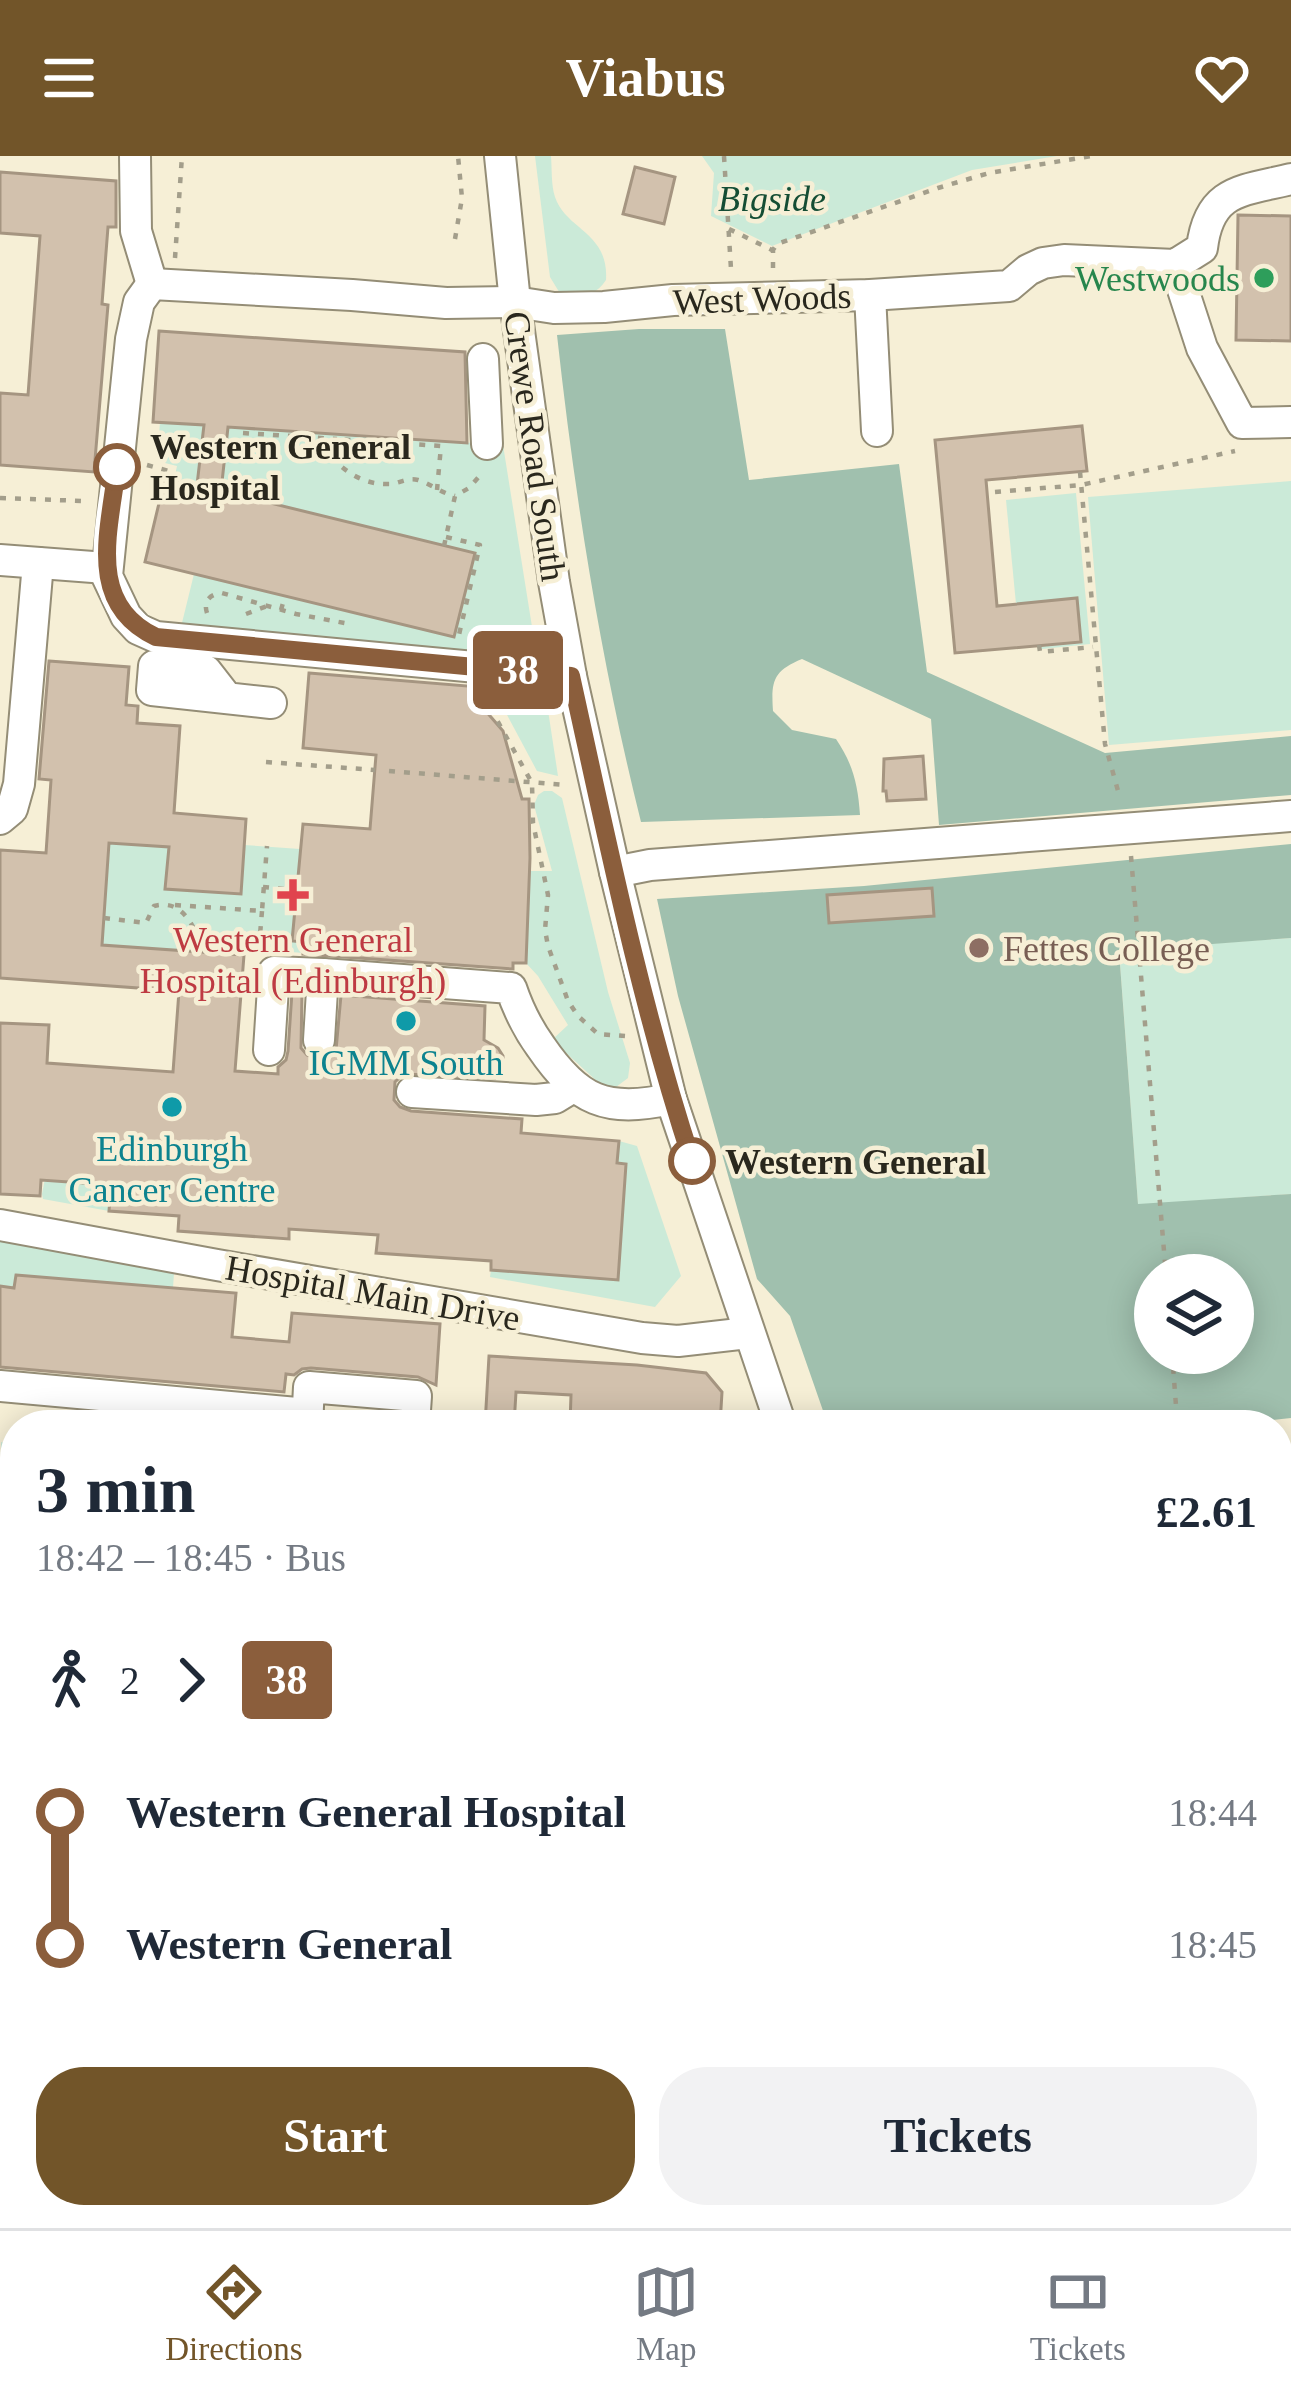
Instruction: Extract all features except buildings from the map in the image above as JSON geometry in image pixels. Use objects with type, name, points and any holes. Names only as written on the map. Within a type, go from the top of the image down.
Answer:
[{"type":"street","points":[[135,156],[136,230],[163,285],[139,302],[131,339],[106,568],[119,604],[139,629],[156,637],[571,676]]},
{"type":"street","name":"Crewe Road South","points":[[500,156],[515,302],[571,676],[671,1100],[776,1410]]},
{"type":"street","points":[[1291,178],[1231,193],[1216,205],[1205,224],[1202,248],[1175,265],[1202,348],[1242,423],[1291,422]]},
{"type":"street","name":"West Woods","points":[[163,285],[446,303],[515,302],[554,308],[1009,286],[1028,270],[1064,260],[1175,265]]},
{"type":"street","points":[[870,295],[877,431]]},
{"type":"street","points":[[483,359],[487,444]]},
{"type":"street","points":[[485,394],[528,389]]},
{"type":"street","points":[[0,560],[106,568]]},
{"type":"street","points":[[0,819],[12,809],[19,784],[38,563]]},
{"type":"street","points":[[227,698],[271,703]]},
{"type":"street","points":[[615,872],[1291,816]]},
{"type":"street","points":[[269,1050],[274,972],[511,988],[534,1038],[573,1087],[621,1104],[671,1100]]},
{"type":"street","points":[[319,1040],[323,974]]},
{"type":"street","points":[[412,1092],[536,1100],[555,1098],[573,1087]]},
{"type":"street","name":"Hospital Main Drive","points":[[0,1225],[642,1338],[678,1341],[748,1333]]},
{"type":"street","points":[[0,1386],[223,1410]]},
{"type":"street","points":[[308,1410],[309,1387],[416,1396],[415,1410]]},
{"type":"path","points":[[163,285],[182,156]]},
{"type":"path","points":[[455,239],[462,198],[458,156]]},
{"type":"path","points":[[724,156],[733,299]]},
{"type":"path","points":[[774,298],[773,250],[777,244],[989,173],[1091,156]]},
{"type":"path","points":[[729,229],[773,250]]},
{"type":"path","points":[[244,433],[441,446],[437,490]]},
{"type":"path","points":[[337,439],[335,461],[348,473],[367,482],[419,480],[455,496]]},
{"type":"path","points":[[444,546],[455,496],[481,477],[487,444]]},
{"type":"path","points":[[995,492],[1081,484],[1240,450]]},
{"type":"path","points":[[1080,472],[1105,744],[1128,829],[1164,1254]]},
{"type":"path","points":[[0,498],[113,502]]},
{"type":"path","points":[[446,537],[480,545],[457,643],[453,642]]},
{"type":"path","points":[[211,616],[206,605],[213,594],[222,593],[363,626]]},
{"type":"path","points":[[281,610],[285,596]]},
{"type":"path","points":[[237,618],[267,606]]},
{"type":"path","points":[[1039,645],[1040,652],[1096,647]]},
{"type":"path","points":[[478,703],[488,704],[532,782],[534,858],[548,895],[545,930],[568,1001],[592,1030],[605,1036],[655,1036]]},
{"type":"path","points":[[266,762],[375,770]]},
{"type":"path","points":[[389,771],[596,787]]},
{"type":"path","points":[[258,960],[267,846]]},
{"type":"path","points":[[263,887],[296,890]]},
{"type":"path","points":[[104,918],[146,922],[154,906],[165,903],[262,911]]},
{"type":"path","points":[[175,905],[206,952]]},
{"type":"path","points":[[1174,1374],[1176,1410]]},
{"type":"green space","points":[[535,156],[551,156],[560,208],[601,251],[606,280],[592,293],[561,295],[550,277]]},
{"type":"green space","name":"Bigside","points":[[702,156],[1057,156],[972,170],[772,246],[711,216],[714,173]]},
{"type":"green space","points":[[725,329],[749,480],[899,464],[927,672],[1105,753],[1291,736],[1291,795],[939,825],[931,719],[802,659],[776,678],[773,711],[792,730],[836,739],[854,775],[860,815],[641,822],[591,580],[557,335]]},
{"type":"green space","points":[[160,422],[503,445],[537,658],[180,631],[194,574],[454,637],[475,554],[174,480],[177,466],[157,461]]},
{"type":"green space","points":[[1291,481],[1291,730],[1109,745],[1088,497]]},
{"type":"green space","points":[[1076,493],[1090,644],[1042,649],[1016,604],[1006,500]]},
{"type":"green space","points":[[480,686],[532,691],[546,697],[558,776],[537,771],[497,696],[479,694]]},
{"type":"green space","points":[[544,791],[562,798],[608,992],[630,1063],[628,1078],[616,1087],[600,1084],[552,1040],[568,1025],[526,963],[530,871],[552,871],[534,805]]},
{"type":"green space","points":[[109,843],[169,847],[166,889],[240,894],[244,845],[300,849],[292,940],[304,942],[303,953],[245,948],[244,955],[102,945]]},
{"type":"green space","points":[[1291,844],[1291,938],[1119,951],[1138,1204],[1291,1194],[1291,1410],[823,1410],[790,1316],[757,1279],[678,996],[657,899],[864,886]]},
{"type":"green space","points":[[1291,938],[1291,1194],[1138,1205],[1119,950]]},
{"type":"green space","points":[[54,1132],[111,1185],[109,1211],[43,1199]]},
{"type":"green space","points":[[619,1141],[637,1146],[681,1276],[655,1307],[490,1277],[491,1270],[618,1279],[626,1165],[617,1163]]},
{"type":"green space","points":[[0,1239],[174,1273],[173,1288],[16,1275],[14,1288],[0,1286]]},
{"type":"bus line","name":"38","points":[[117,467],[106,576],[126,616],[156,637],[571,676],[655,1036],[692,1161]]},
{"type":"place","name":"Westwoods","points":[[1264,278]]},
{"type":"place","name":"Western General Hospital","points":[[117,467]]},
{"type":"place","name":"Western General Hospital (Edinburgh)","points":[[293,895]]},
{"type":"place","name":"Fettes College","points":[[979,948]]},
{"type":"place","name":"IGMM South","points":[[406,1021]]},
{"type":"place","name":"Edinburgh Cancer Centre","points":[[172,1107]]},
{"type":"place","name":"Western General","points":[[692,1161]]}]
